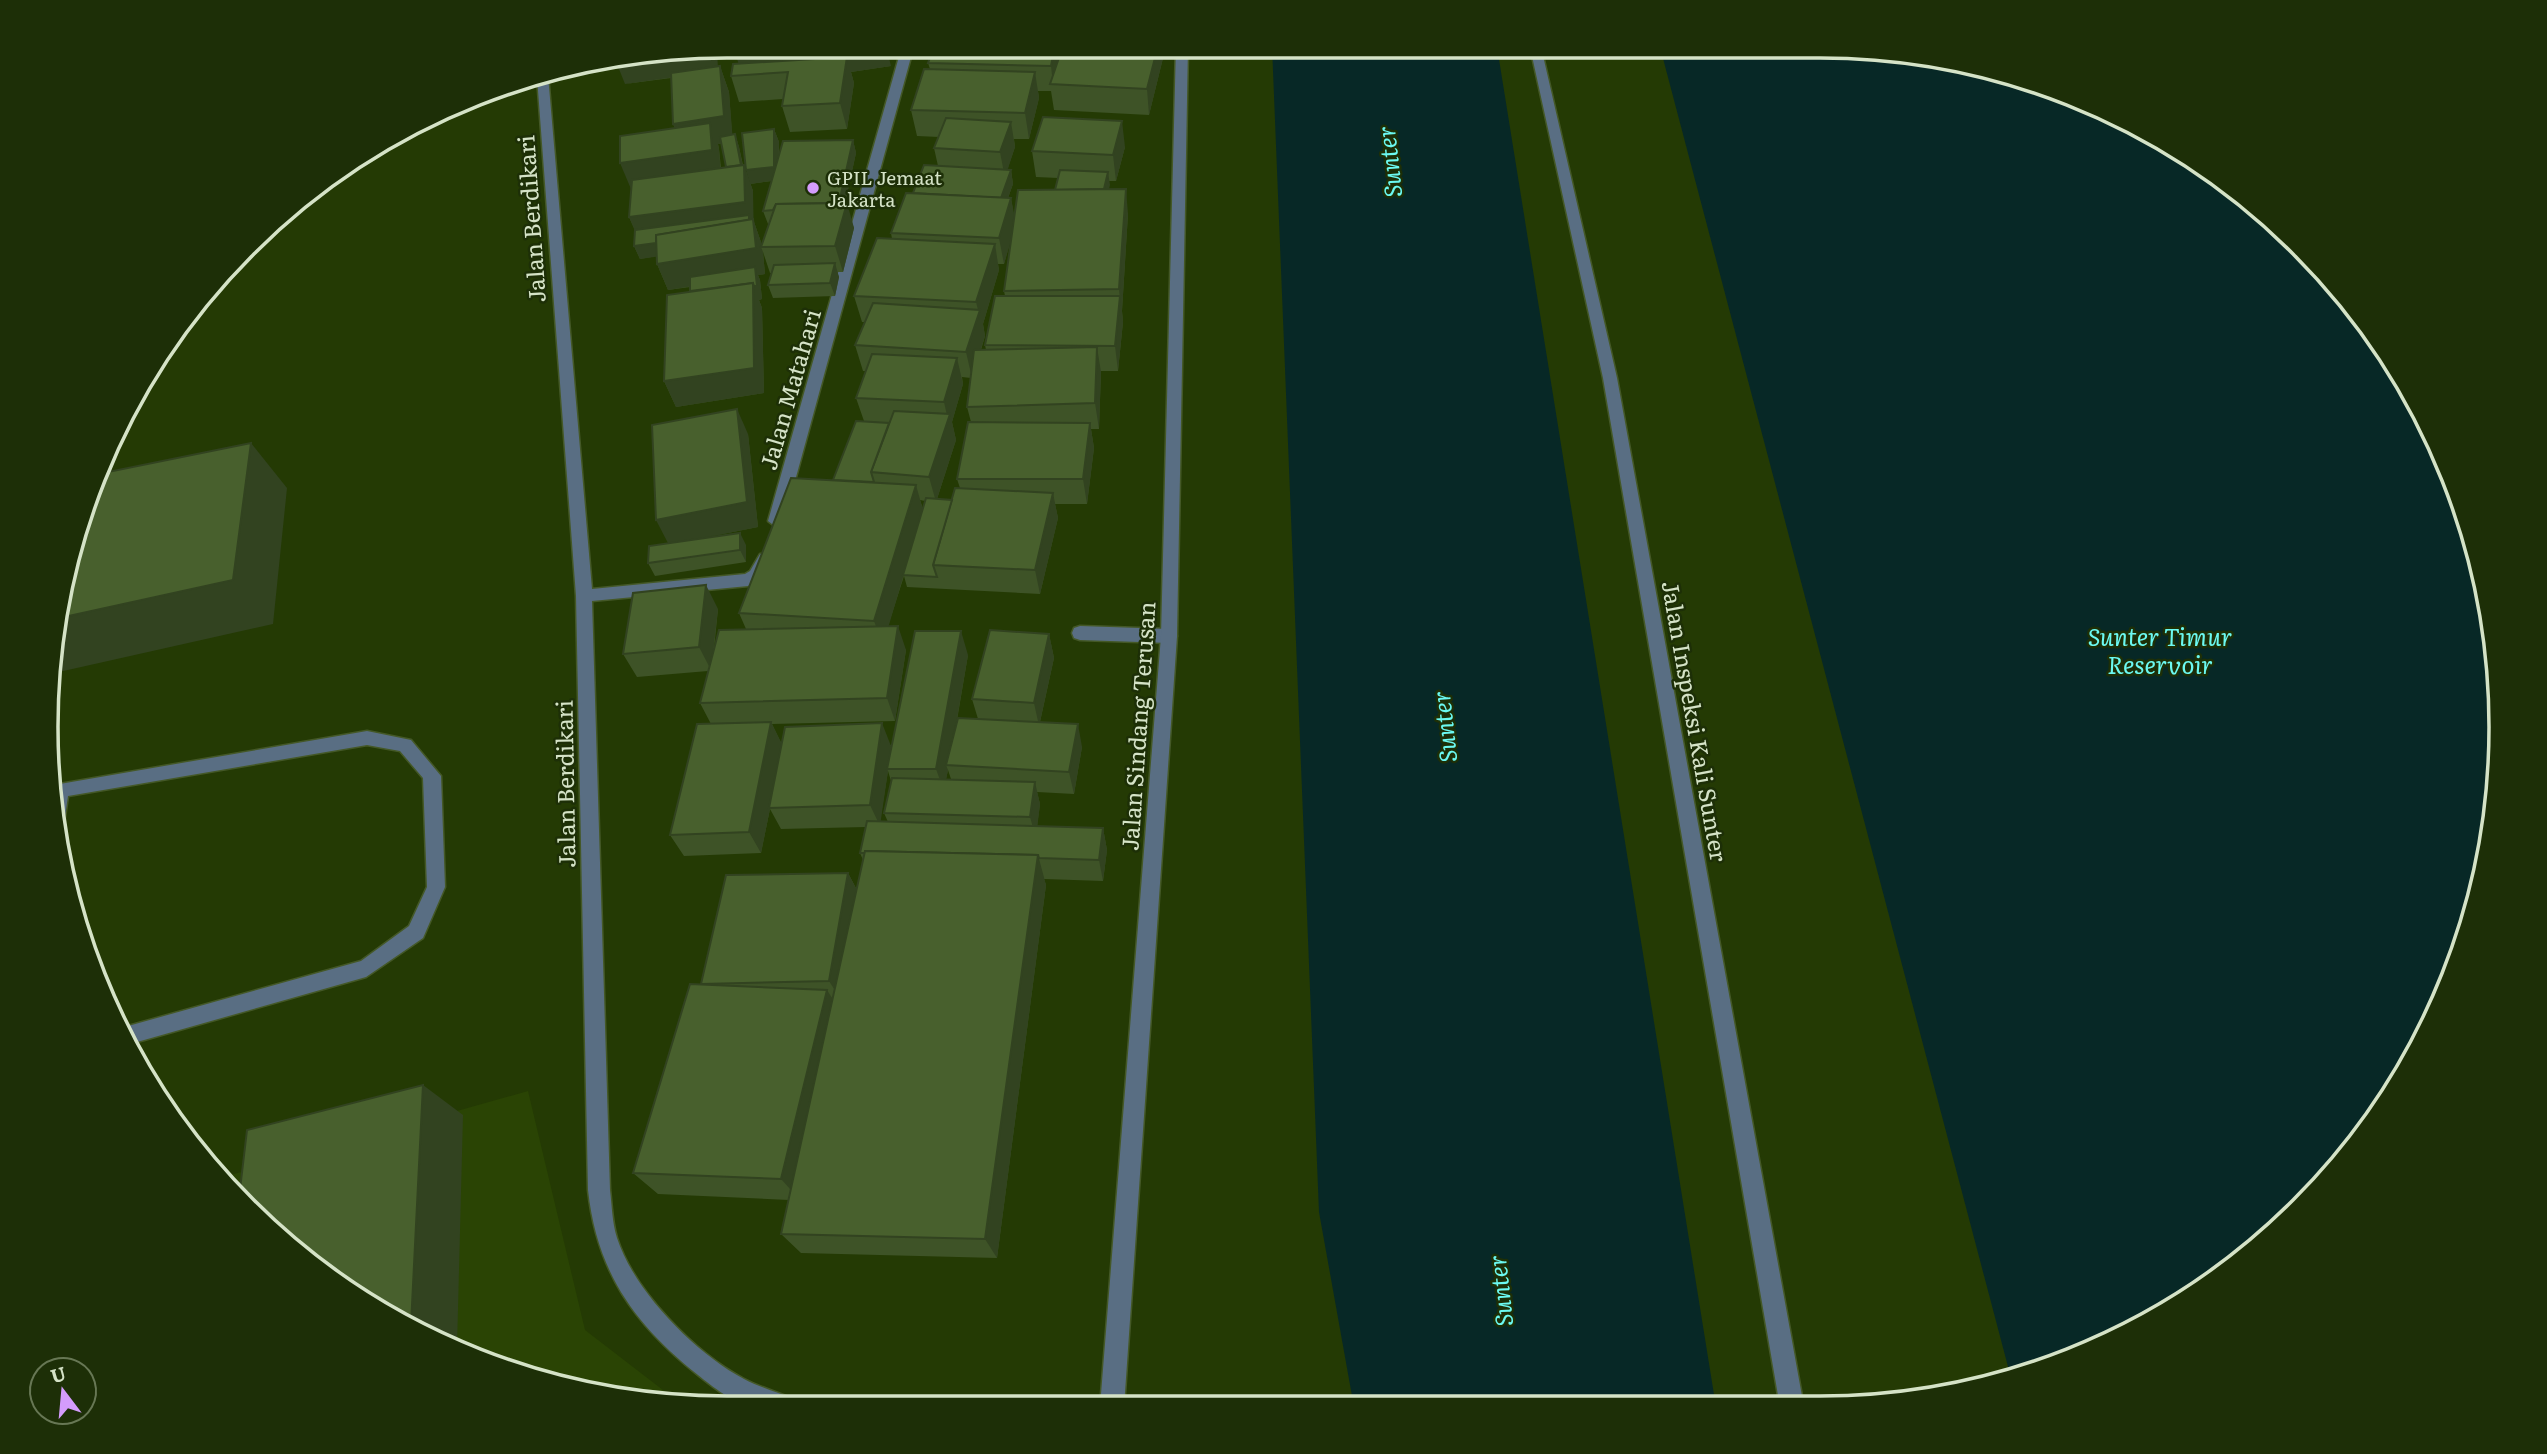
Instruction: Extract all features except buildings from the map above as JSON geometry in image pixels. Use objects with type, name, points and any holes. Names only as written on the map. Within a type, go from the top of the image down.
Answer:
[{"type":"street","name":"Jalan Matahari","points":[[584,596],[748,580],[763,567],[905,58]]},
{"type":"street","name":"Jalan Sindang Terusan","points":[[1113,1396],[1169,636],[1182,58]]},
{"type":"street","name":"Jalan Inspeksi Kali Sunter","points":[[1537,58],[1610,378],[1790,1396]]},
{"type":"street","name":"Jalan Berdikari","points":[[544,84],[584,596],[599,1190],[607,1242],[626,1281],[686,1349],[732,1385],[758,1396]]},
{"type":"street","points":[[1080,633],[1169,636]]},
{"type":"street","points":[[61,790],[367,738],[405,746],[432,776],[436,887],[416,932],[366,968],[133,1034]]},
{"type":"shaded area","points":[[528,1091],[585,1330],[668,1394],[640,1391],[554,1373],[512,1361],[431,1327],[392,1307],[320,1258],[286,1230],[231,1175]]},
{"type":"water","name":"Sunter","points":[[1272,58],[1499,58],[1714,1396],[1352,1396],[1319,1212]]},
{"type":"water","name":"Sunter Timur Reservoir","points":[[1663,58],[1820,58],[1907,63],[1951,71],[2035,93],[2116,127],[2155,147],[2227,196],[2261,224],[2323,286],[2351,320],[2400,392],[2420,431],[2454,512],[2466,554],[2484,640],[2488,683],[2488,771],[2484,814],[2476,858],[2454,942],[2420,1023],[2400,1062],[2351,1134],[2323,1168],[2261,1230],[2227,1258],[2155,1307],[2116,1327],[2035,1361],[2009,1369]]},
{"type":"place","name":"GPIL Jemaat Jakarta","points":[[813,188]]}]
